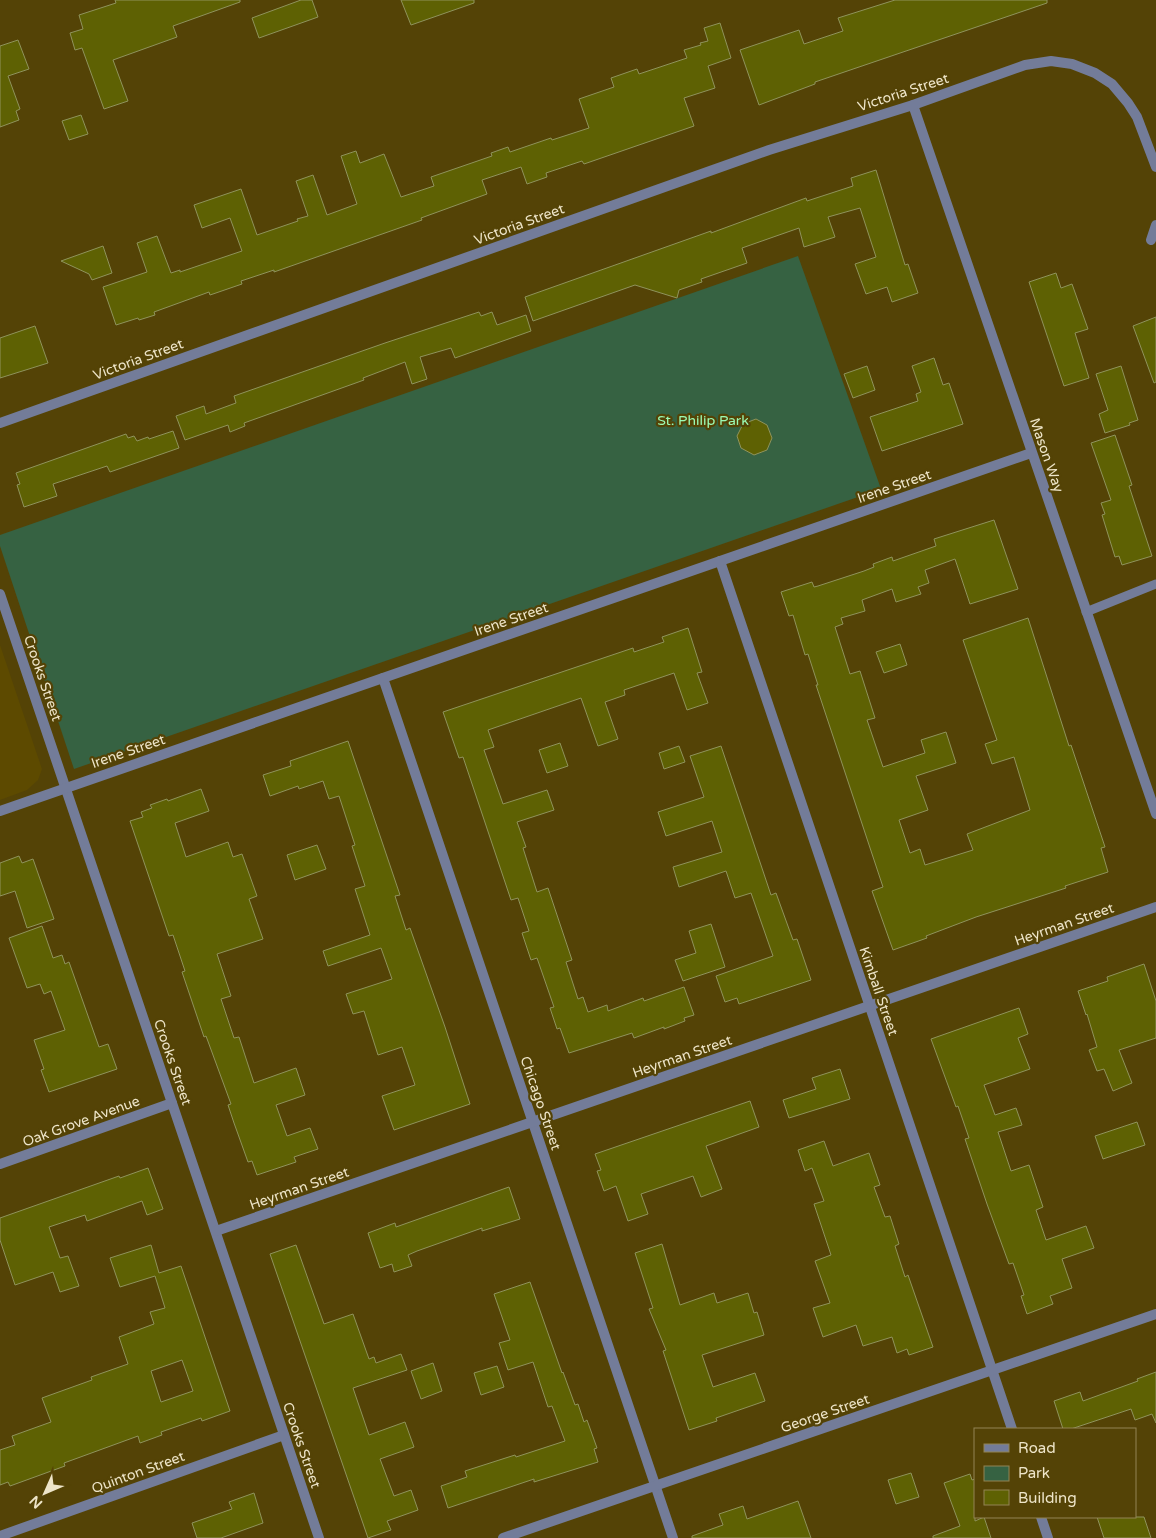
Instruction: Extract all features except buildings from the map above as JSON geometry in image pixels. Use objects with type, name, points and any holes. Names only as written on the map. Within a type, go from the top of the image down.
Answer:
[{"type":"street","name":"Victoria Street","points":[[0,423],[769,150],[913,105],[1024,65],[1051,61],[1072,64],[1095,73],[1112,84],[1137,117],[1156,167]]},
{"type":"street","name":"Mason Way","points":[[913,105],[1156,814]]},
{"type":"street","points":[[1151,240],[1156,225]]},
{"type":"street","name":"Irene Street","points":[[0,811],[1031,453]]},
{"type":"street","name":"Kimball Street","points":[[720,561],[1012,1428]]},
{"type":"street","name":"Crooks Street","points":[[0,594],[319,1538]]},
{"type":"street","name":"Chicago Street","points":[[383,678],[673,1538]]},
{"type":"street","name":"Heyrman Street","points":[[216,1231],[1156,907]]},
{"type":"street","name":"Oak Grove Avenue","points":[[0,1164],[172,1104]]},
{"type":"street","name":"George Street","points":[[503,1538],[1156,1314]]},
{"type":"street","name":"Quinton Street","points":[[0,1536],[284,1435]]},
{"type":"street","points":[[1041,1518],[1048,1538]]},
{"type":"lane","points":[[1086,612],[1156,584]]},
{"type":"shaded area","points":[[0,645],[42,769],[38,780],[27,790],[0,800]]},
{"type":"green space","name":"St. Philip Park","points":[[798,256],[881,489],[74,769],[0,546],[0,535]]}]
